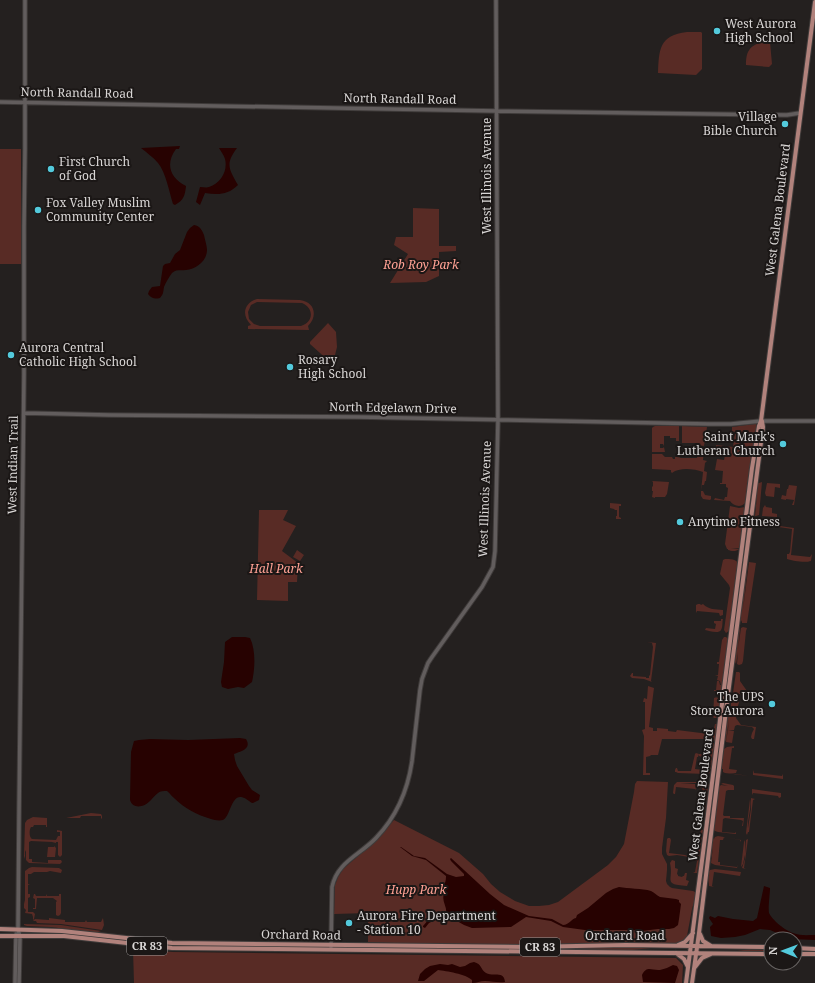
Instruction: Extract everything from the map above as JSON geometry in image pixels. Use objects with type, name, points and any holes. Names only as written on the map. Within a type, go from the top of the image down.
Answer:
[{"type":"main road","name":"West Indian Trail","points":[[19,982],[19,814],[24,413],[25,0]]},
{"type":"main road","name":"West Illinois Avenue","points":[[331,947],[332,887],[334,879],[343,864],[370,844],[380,834],[397,809],[410,772],[420,690],[422,679],[428,663],[482,587],[493,567],[496,551],[498,420],[496,0]]},
{"type":"main road","name":"West Galena Boulevard","points":[[692,983],[763,427],[762,421],[815,2]]},
{"type":"main road","name":"North Randall Road","points":[[0,102],[496,111],[787,115],[800,113]]},
{"type":"main road","name":"North Edgelawn Drive","points":[[24,413],[358,417],[709,424],[731,424],[762,421],[815,421]]},
{"type":"main road","name":"West Galena Boulevard","points":[[686,983],[752,468],[759,426],[762,421]]},
{"type":"main road","points":[[752,468],[754,470],[753,476],[756,478]]},
{"type":"main road","points":[[736,597],[737,605],[735,621],[737,624]]},
{"type":"main road","points":[[701,875],[702,888],[704,892]]},
{"type":"main road","name":"Orchard Road","points":[[0,929],[62,931],[172,943],[763,954]]},
{"type":"main road","points":[[675,946],[685,942],[693,933]]},
{"type":"main road","points":[[699,933],[703,941],[711,946]]},
{"type":"main road","name":"Orchard Road","points":[[0,936],[64,936],[172,948],[527,947],[626,945],[763,947]]},
{"type":"main road","name":"West Indian Trail","points":[[15,983],[18,936]]},
{"type":"main road","points":[[803,948],[815,949]]},
{"type":"main road","points":[[673,952],[684,959],[688,967]]},
{"type":"main road","points":[[694,967],[702,958],[712,953]]},
{"type":"main road","points":[[803,954],[815,954]]},
{"type":"green space","points":[[687,32],[702,33],[702,69],[696,75],[658,73],[659,57],[662,45],[671,36]]},
{"type":"green space","points":[[762,42],[770,42],[772,64],[769,67],[746,65],[749,50],[754,45]]},
{"type":"green space","points":[[0,149],[21,149],[21,264],[0,264]]},
{"type":"green space","name":"Rob Roy Park","points":[[413,208],[439,209],[439,246],[456,246],[456,251],[439,252],[439,276],[426,282],[390,283],[408,254],[394,245],[396,237],[413,237]]},
{"type":"green space","points":[[257,299],[305,301],[312,306],[314,314],[308,326],[309,330],[248,329],[248,326],[251,325],[246,317],[245,310],[249,303]],"holes":[[[257,302],[302,303],[309,308],[311,315],[308,321],[301,326],[260,326],[254,324],[249,319],[248,312],[251,305]]]},
{"type":"green space","points":[[328,323],[336,332],[337,347],[335,355],[330,362],[310,344],[310,342]]},
{"type":"green space","points":[[756,424],[757,427],[745,503],[741,506],[737,506],[730,501],[714,500],[715,498],[724,500],[725,497],[727,497],[728,488],[726,487],[726,484],[720,484],[722,483],[723,471],[715,470],[717,459],[724,460],[725,455],[725,452],[716,447],[716,445],[733,447],[735,432],[732,431],[732,427]]},
{"type":"green space","points":[[655,426],[679,426],[679,441],[676,441],[676,438],[670,438],[670,436],[664,436],[664,446],[663,444],[660,444],[660,448],[664,447],[665,452],[652,452],[652,428]]},
{"type":"green space","points":[[682,426],[707,427],[704,446],[698,445],[697,443],[682,443]]},
{"type":"green space","points":[[698,448],[704,448],[703,460],[707,461],[705,463],[704,471],[707,472],[706,481],[704,485],[702,485],[701,491],[703,472],[683,469],[672,473],[671,470],[652,469],[652,454],[662,454],[665,457],[672,457],[673,459],[675,459],[675,457],[697,458]]},
{"type":"green space","points":[[752,477],[754,480],[747,529],[748,513]]},
{"type":"green space","points":[[652,481],[669,482],[665,497],[652,497]]},
{"type":"green space","points":[[762,482],[759,515],[755,516],[757,495],[754,515],[753,513],[757,484]]},
{"type":"green space","points":[[767,483],[780,484],[780,488],[775,487],[774,497],[766,496],[765,493]]},
{"type":"green space","points":[[789,485],[797,486],[794,505],[792,505],[794,500],[781,499],[782,495],[786,496]]},
{"type":"green space","points":[[701,491],[703,491],[705,495],[711,496],[711,499],[703,499],[701,496]]},
{"type":"green space","points":[[610,503],[621,504],[621,506],[619,506],[619,517],[621,519],[616,519],[617,510],[610,508]]},
{"type":"green space","points":[[765,505],[766,507],[772,508],[772,513],[777,514],[777,517],[762,516]]},
{"type":"green space","points":[[730,506],[739,508],[745,507],[740,548],[731,549],[739,549],[735,551],[728,550],[725,544]]},
{"type":"green space","name":"Hall Park","points":[[259,510],[288,510],[283,520],[296,526],[282,551],[298,563],[297,582],[288,582],[288,601],[257,600]]},
{"type":"green space","points":[[755,520],[758,521],[758,523],[794,528],[791,555],[810,557],[812,554],[811,561],[799,562],[787,559],[787,554],[790,552],[792,529],[758,524],[758,527],[754,527]]},
{"type":"green space","points":[[297,550],[304,555],[300,561],[293,557]]},
{"type":"green space","points":[[731,559],[738,563],[730,630],[726,633],[724,630],[730,588],[720,574],[723,560]]},
{"type":"green space","points":[[748,562],[743,610],[749,562],[756,563],[747,623],[742,623],[742,620],[741,622],[740,620]]},
{"type":"green space","points":[[703,604],[712,609],[723,610],[723,615],[720,616],[719,613],[697,611],[696,613],[696,605]]},
{"type":"green space","points":[[721,619],[723,619],[720,631],[714,632],[705,630],[706,628],[715,629],[716,624],[714,621],[721,621]]},
{"type":"green space","points":[[741,628],[747,628],[743,661],[742,664],[739,665],[737,664],[738,652],[736,664],[734,660],[738,631],[740,629],[738,649]]},
{"type":"green space","points":[[724,637],[729,640],[723,686],[720,691],[714,691],[716,690],[717,681],[719,681],[721,685],[720,681],[717,680],[718,676],[715,676],[718,675],[719,664],[717,664],[717,662],[719,662],[722,640]]},
{"type":"green space","points":[[647,642],[656,643],[652,682],[644,679],[632,678],[630,676],[633,673],[633,676],[649,678],[653,647],[652,643]]},
{"type":"green space","points":[[736,672],[740,673],[740,681],[747,691],[746,695],[733,693]]},
{"type":"green space","points":[[648,686],[654,688],[649,727],[653,728],[653,731],[657,731],[657,728],[668,729],[668,731],[676,732],[677,730],[709,734],[713,732],[715,724],[718,726],[716,739],[714,741],[709,739],[662,739],[658,755],[646,757],[646,773],[650,773],[650,775],[643,775],[644,736],[642,730],[645,729],[645,702],[643,702],[644,698],[647,699]]},
{"type":"green space","points":[[714,698],[720,700],[720,710],[717,717],[714,718]]},
{"type":"green space","points":[[734,699],[738,700],[739,702],[736,718],[741,725],[756,727],[754,739],[751,737],[754,729],[752,727],[737,725],[735,726],[734,730],[728,730],[729,719],[726,741],[725,740],[729,707],[731,708],[731,702]]},
{"type":"green space","points":[[728,730],[734,731],[732,743],[726,742]]},
{"type":"green space","points":[[711,743],[715,743],[711,769],[708,768],[708,758],[699,756],[699,754],[709,754]]},
{"type":"green space","points":[[734,746],[734,748],[732,748],[729,769],[737,770],[736,773],[729,773],[749,776],[725,773],[723,772],[723,769],[721,769],[724,749]]},
{"type":"green space","points":[[696,753],[699,754],[695,769],[703,770],[703,773],[710,773],[706,774],[676,772],[676,768],[678,771],[691,771]]},
{"type":"green space","points":[[753,770],[754,773],[782,776],[783,774],[783,779],[753,775]]},
{"type":"green space","name":"Hupp Park","points":[[637,781],[668,782],[666,818],[662,848],[662,854],[667,864],[666,881],[672,888],[693,891],[696,895],[687,936],[679,943],[545,945],[368,942],[368,913],[334,914],[335,885],[343,869],[380,837],[394,820],[459,853],[483,874],[500,892],[515,901],[529,906],[549,905],[558,902],[608,865],[616,857],[624,844],[635,784]]},
{"type":"green space","points":[[677,782],[706,783],[680,783],[695,784],[695,789],[676,787],[674,794],[674,785]]},
{"type":"green space","points":[[723,783],[733,785],[734,790],[726,791],[723,815],[730,816],[730,818],[744,818],[743,826],[743,821],[741,820],[725,818],[723,819],[722,832],[736,832],[736,834],[718,832],[713,829],[719,787],[721,785],[728,786],[721,784]]},
{"type":"green space","points":[[696,784],[705,784],[708,787],[703,821],[700,818],[702,817],[703,810],[701,809],[703,809],[705,792],[702,788],[697,787],[695,790]]},
{"type":"green space","points":[[752,789],[781,793],[781,797],[779,798],[778,796],[753,793],[752,795]]},
{"type":"green space","points":[[751,798],[755,799],[753,800],[749,832],[747,835],[746,833],[750,799],[748,828],[751,809]]},
{"type":"green space","points":[[711,805],[711,823],[704,876],[704,858]]},
{"type":"green space","points":[[91,813],[101,814],[102,819],[101,816],[66,818]]},
{"type":"green space","points":[[33,817],[47,818],[47,827],[46,825],[34,825],[31,827],[30,837],[32,839],[56,840],[58,836],[60,836],[60,832],[57,832],[57,830],[62,831],[62,855],[60,857],[58,855],[58,842],[29,842],[29,859],[32,859],[32,862],[48,863],[48,860],[61,860],[62,862],[60,864],[29,863],[26,860],[25,850],[25,859],[24,856],[25,823],[27,820]]},
{"type":"green space","points":[[701,829],[703,830],[697,873],[693,873],[695,872],[697,861],[694,860],[695,857],[697,857],[699,843],[697,842],[699,842]]},
{"type":"green space","points":[[718,836],[724,837],[723,840],[720,840],[718,862],[720,862],[720,865],[737,867],[738,864],[737,868],[715,865],[711,863],[713,847],[710,863],[712,841]]},
{"type":"green space","points":[[668,838],[671,840],[669,853],[689,857],[667,855],[666,851]]},
{"type":"green space","points":[[748,839],[744,868],[746,869],[742,868],[745,855],[741,867],[744,842],[745,840],[745,854],[746,840]]},
{"type":"green space","points":[[54,846],[56,848],[55,857],[47,857],[48,847]]},
{"type":"green space","points":[[672,860],[675,861],[675,868],[678,869],[678,876],[682,877],[685,873],[687,873],[686,880],[689,881],[687,886],[672,883],[670,863]]},
{"type":"green space","points":[[32,867],[59,868],[62,870],[61,873],[50,871],[28,874],[28,884],[30,885],[28,885],[28,894],[30,894],[30,897],[28,898],[28,912],[33,912],[35,914],[33,920],[32,914],[25,913],[26,910],[24,908],[25,871]]},
{"type":"green space","points":[[715,869],[741,872],[740,876],[714,872],[712,886],[714,887],[709,886],[709,877],[708,885],[708,872],[710,870]]},
{"type":"green space","points":[[34,894],[36,896],[46,896],[47,894],[47,896],[59,896],[59,894],[61,894],[60,915],[56,915],[57,901],[53,898],[37,898],[36,909],[33,909],[35,908],[35,899],[33,898]]},
{"type":"green space","points":[[49,918],[65,920],[65,922],[85,922],[86,920],[87,922],[101,922],[103,918],[104,925],[102,930],[61,924],[37,923],[36,921],[33,921],[35,919],[49,920]]},
{"type":"green space","points":[[24,924],[61,925],[101,931],[96,933],[51,927],[27,926]]},
{"type":"green space","points":[[47,934],[80,935],[166,944],[299,946],[176,946]]},
{"type":"green space","points":[[365,948],[651,948],[624,951]]},
{"type":"green space","points":[[757,948],[763,948],[763,952],[731,952]]},
{"type":"green space","points":[[133,949],[173,952],[676,958],[683,965],[682,983],[134,983]]},
{"type":"shaded area","points":[[180,146],[179,149],[176,149],[170,165],[176,179],[186,186],[184,197],[175,205],[173,204],[161,167],[141,148]]},
{"type":"shaded area","points":[[219,148],[237,148],[231,158],[230,166],[232,175],[238,185],[223,194],[205,193],[200,205],[196,202],[200,187],[208,187],[213,185],[223,176],[226,163]]},
{"type":"shaded area","points":[[194,225],[200,228],[204,235],[207,250],[205,258],[194,268],[174,272],[167,281],[163,294],[160,298],[152,298],[148,294],[149,291],[152,287],[160,286],[163,266],[170,263],[175,254],[180,250],[187,232]]},
{"type":"shaded area","points":[[232,637],[250,638],[252,643],[254,654],[254,671],[252,682],[244,688],[238,687],[228,689],[222,687],[221,682],[225,642]]},
{"type":"shaded area","points":[[150,739],[188,740],[246,739],[248,745],[242,751],[234,754],[235,760],[249,786],[260,795],[259,800],[252,803],[244,798],[238,798],[235,800],[223,820],[214,820],[191,811],[178,802],[167,791],[159,792],[143,806],[136,806],[130,800],[131,752],[134,741]]},
{"type":"shaded area","points":[[400,847],[414,856],[425,858],[447,874],[456,877],[464,876],[464,874],[451,861],[451,858],[504,905],[529,916],[552,919],[565,925],[576,918],[577,915],[606,893],[619,887],[647,890],[660,897],[679,900],[681,904],[678,925],[669,929],[642,931],[585,930],[563,927],[551,921],[526,917],[511,927],[472,928],[457,921],[435,920],[429,923],[425,928],[423,926],[430,918],[439,915],[446,915],[443,899],[444,894],[440,888],[445,883],[446,876],[426,860],[412,856]]},
{"type":"shaded area","points":[[764,886],[770,888],[769,913],[776,922],[788,931],[760,929],[735,937],[721,938],[711,936],[710,927],[713,924],[709,918],[710,916],[715,918],[718,916],[753,921],[757,918]]},
{"type":"shaded area","points":[[803,935],[815,935],[815,940],[803,940]]},
{"type":"shaded area","points":[[474,962],[478,964],[486,973],[503,976],[505,982],[485,981],[472,983],[472,980],[465,976],[438,970],[424,981],[418,981],[420,974],[430,966],[452,964],[460,967]]},
{"type":"shaded area","points":[[673,965],[677,966],[679,970],[675,983],[643,982],[642,975],[646,970],[660,970]]},
{"type":"place","name":"West Aurora High School","points":[[717,31]]},
{"type":"place","name":"Village Bible Church","points":[[785,124]]},
{"type":"place","name":"First Church of God","points":[[51,169]]},
{"type":"place","name":"Fox Valley Muslim Community Center","points":[[38,210]]},
{"type":"place","name":"Aurora Central Catholic High School","points":[[11,355]]},
{"type":"place","name":"Rosary High School","points":[[290,367]]},
{"type":"place","name":"Saint Mark's Lutheran Church","points":[[783,444]]},
{"type":"place","name":"Anytime Fitness","points":[[680,522]]},
{"type":"place","name":"The UPS Store Aurora","points":[[772,704]]},
{"type":"place","name":"Aurora Fire Department - Station 10","points":[[349,923]]}]
